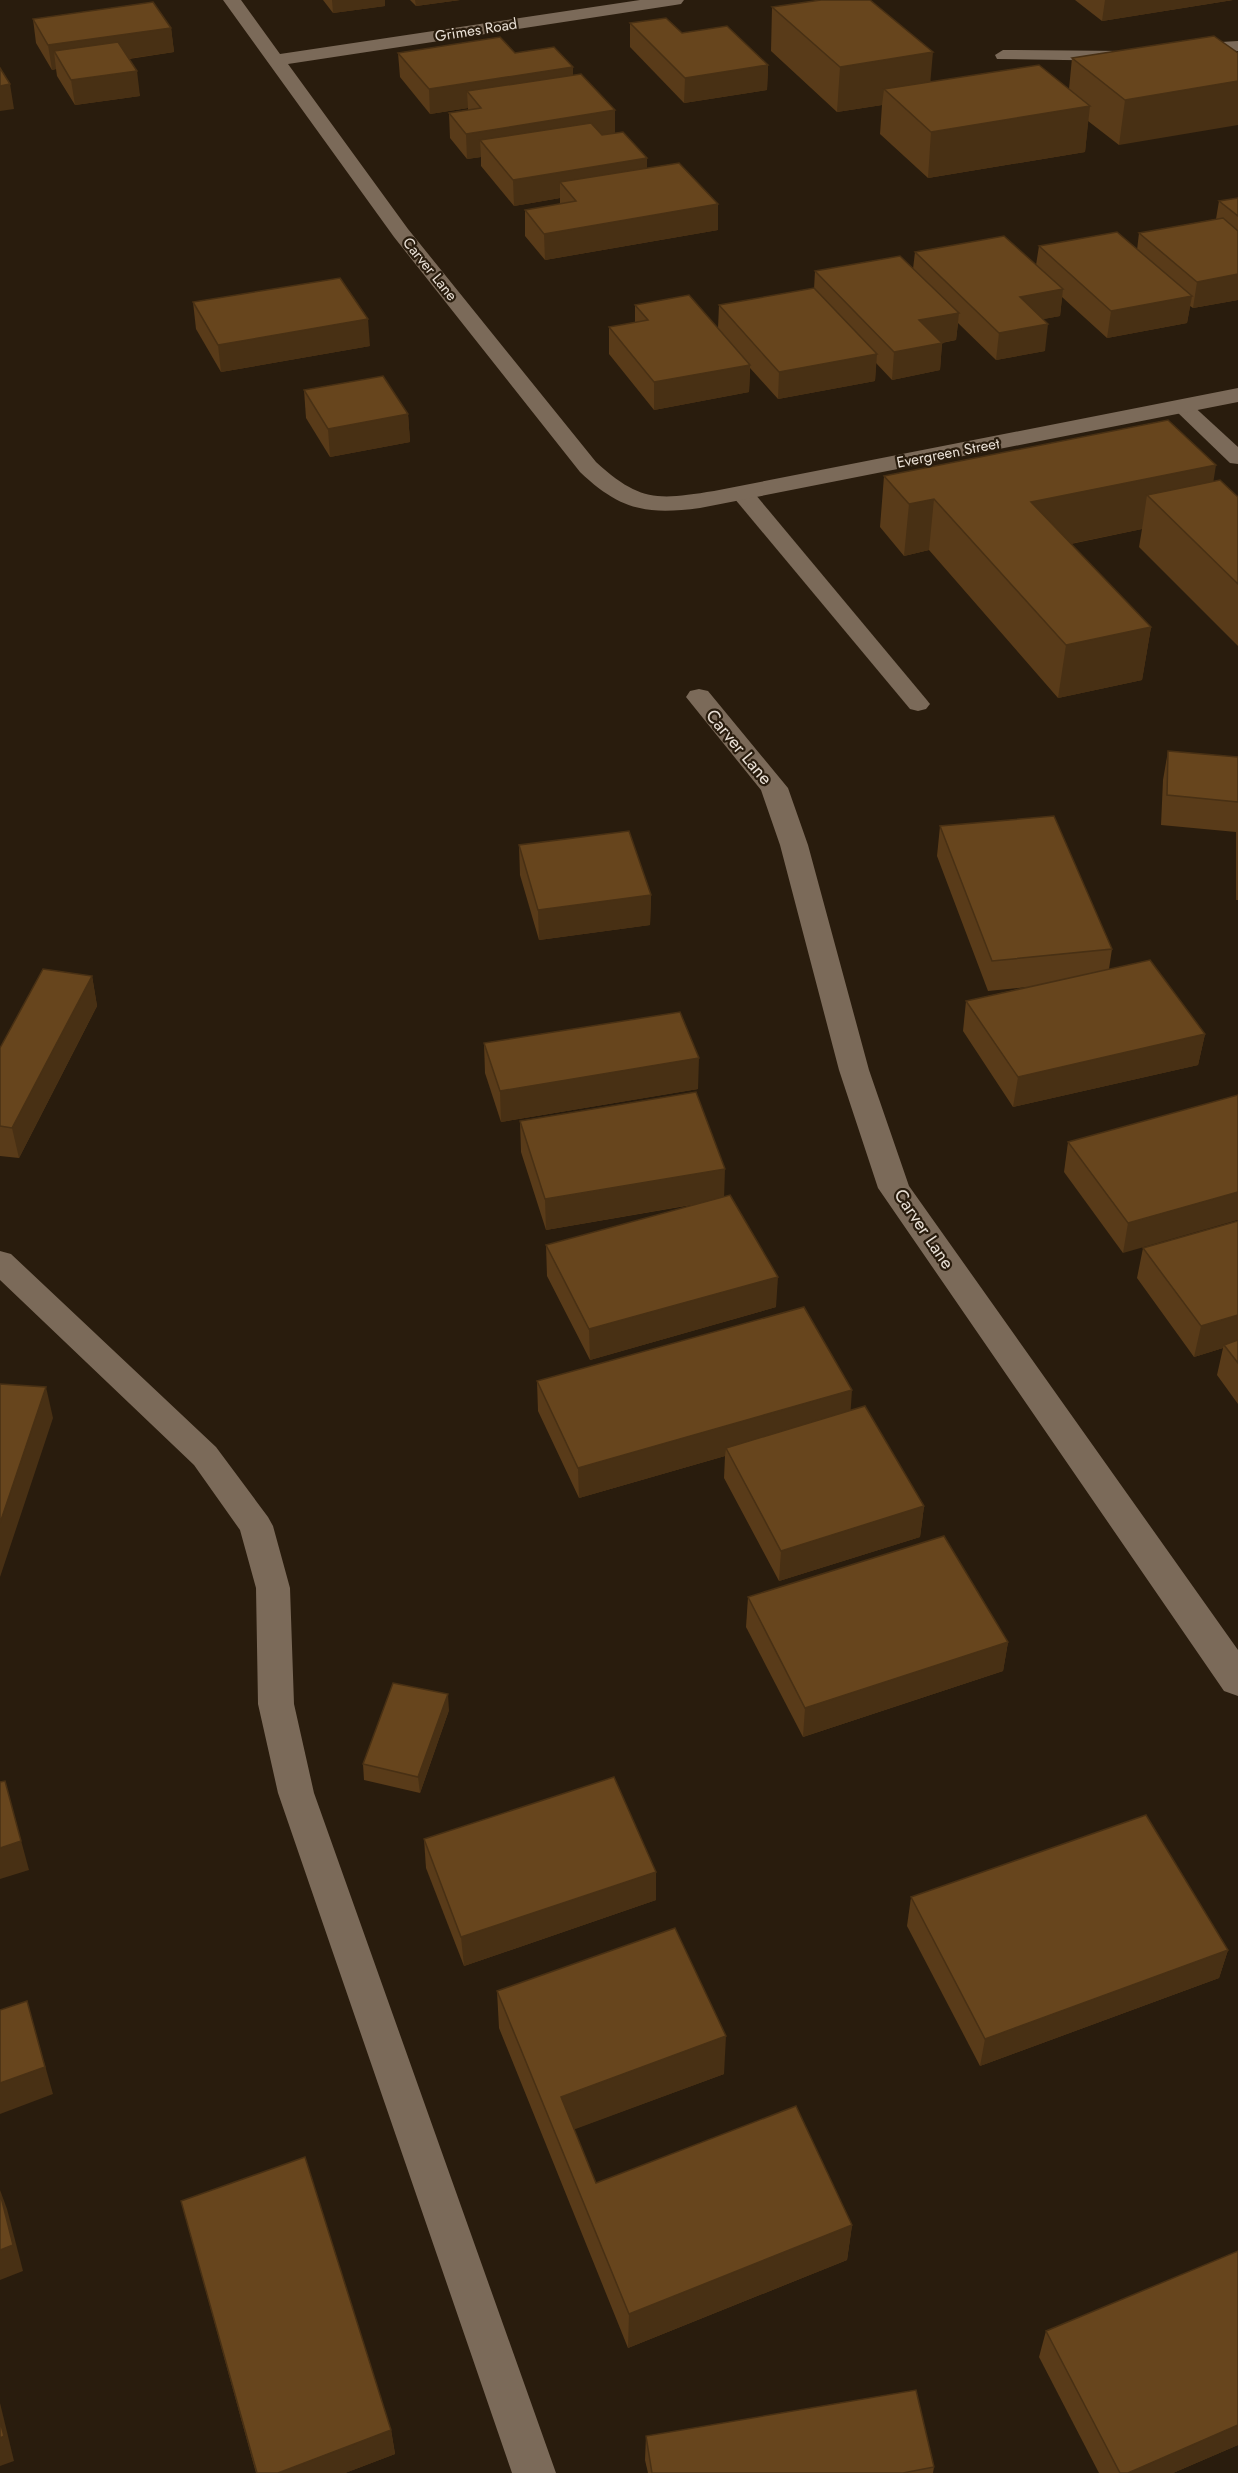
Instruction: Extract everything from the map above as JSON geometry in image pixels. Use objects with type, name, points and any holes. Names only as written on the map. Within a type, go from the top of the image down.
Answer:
[{"type":"street","name":"Carver Lane","points":[[232,0],[401,232],[588,466],[610,487],[629,498],[657,503]]},
{"type":"street","name":"Grimes Road","points":[[276,60],[675,0]]},
{"type":"street","name":"Evergreen Street","points":[[657,503],[682,502],[742,493],[1238,395]]},
{"type":"street","name":"Carver Lane","points":[[699,697],[774,788],[794,845],[854,1070],[894,1188],[1238,1680]]},
{"type":"lane","points":[[1167,51],[1238,46]]},
{"type":"lane","points":[[1003,55],[1122,56],[1145,54]]},
{"type":"lane","points":[[1182,406],[1238,458]]},
{"type":"lane","points":[[742,493],[918,704]]},
{"type":"lane","points":[[0,1262],[205,1456],[256,1526],[273,1588],[276,1704],[296,1793],[534,2473]]},
{"type":"building","points":[[821,0],[870,0],[933,52],[840,67],[772,7]]},
{"type":"building","points":[[153,2],[171,28],[48,45],[33,19]]},
{"type":"building","points":[[666,18],[682,33],[727,26],[768,65],[685,78],[630,23]]},
{"type":"building","points":[[1214,36],[1238,53],[1238,81],[1125,100],[1072,58]]},
{"type":"building","points":[[500,37],[515,53],[554,47],[573,67],[429,89],[398,53]]},
{"type":"building","points":[[118,42],[137,71],[71,80],[54,51]]},
{"type":"building","points":[[1039,65],[1090,106],[931,132],[884,89]]},
{"type":"building","points":[[0,68],[10,84],[0,86]]},
{"type":"building","points":[[581,74],[615,110],[466,134],[449,113],[481,108],[467,91]]},
{"type":"building","points":[[591,123],[602,135],[623,132],[647,158],[513,180],[480,140]]},
{"type":"building","points":[[679,163],[718,204],[544,234],[525,210],[576,201],[560,182]]},
{"type":"building","points":[[1238,198],[1238,216],[1219,201]]},
{"type":"building","points":[[1223,218],[1238,231],[1238,274],[1197,282],[1139,233]]},
{"type":"building","points":[[1117,232],[1192,296],[1111,311],[1039,246]]},
{"type":"building","points":[[1004,236],[1063,289],[1020,297],[1048,324],[999,333],[915,252]]},
{"type":"building","points":[[900,256],[959,313],[919,320],[942,343],[894,352],[815,271]]},
{"type":"building","points":[[340,278],[368,319],[218,345],[193,302]]},
{"type":"building","points":[[814,288],[877,354],[779,372],[719,305]]},
{"type":"building","points":[[689,295],[750,365],[654,382],[609,327],[648,320],[635,305]]},
{"type":"building","points":[[383,376],[408,414],[328,429],[304,390]]},
{"type":"building","points":[[1168,420],[1216,465],[1031,502],[1151,627],[1066,645],[934,499],[909,504],[884,476]]},
{"type":"building","points":[[1220,480],[1238,497],[1238,584],[1147,495]]},
{"type":"building","points":[[1168,751],[1238,757],[1238,802],[1167,795]]},
{"type":"building","points":[[1054,816],[1112,949],[992,961],[940,826]]},
{"type":"building","points":[[629,831],[651,895],[538,910],[519,845]]},
{"type":"building","points":[[1150,960],[1205,1034],[1018,1077],[966,1001]]},
{"type":"building","points":[[43,969],[92,976],[12,1128],[0,1126],[0,1048]]},
{"type":"building","points":[[680,1012],[699,1058],[500,1091],[484,1043]]},
{"type":"building","points":[[696,1092],[725,1169],[545,1199],[520,1121]]},
{"type":"building","points":[[1238,1095],[1238,1192],[1128,1223],[1068,1142]]},
{"type":"building","points":[[730,1195],[778,1277],[589,1329],[546,1245]]},
{"type":"building","points":[[1238,1221],[1238,1315],[1201,1326],[1143,1248]]},
{"type":"building","points":[[804,1307],[852,1390],[578,1468],[537,1381]]},
{"type":"building","points":[[1238,1340],[1238,1363],[1224,1345]]},
{"type":"building","points":[[0,1384],[46,1387],[0,1523]]},
{"type":"building","points":[[865,1406],[924,1506],[781,1551],[726,1448]]},
{"type":"building","points":[[944,1536],[1008,1642],[805,1708],[748,1597]]},
{"type":"building","points":[[393,1683],[448,1694],[418,1777],[363,1764]]},
{"type":"building","points":[[614,1777],[656,1872],[461,1937],[424,1839]]},
{"type":"building","points":[[5,1781],[21,1841],[0,1848],[0,1782]]},
{"type":"building","points":[[1146,1815],[1228,1950],[985,2039],[911,1897]]},
{"type":"building","points":[[675,1928],[726,2036],[561,2097],[596,2183],[796,2106],[852,2225],[629,2314],[497,1991]]},
{"type":"building","points":[[27,2001],[45,2067],[0,2083],[0,2010]]},
{"type":"building","points":[[305,2157],[391,2430],[278,2473],[257,2473],[181,2201]]},
{"type":"building","points":[[0,2193],[13,2245],[0,2250]]},
{"type":"building","points":[[1238,2251],[1238,2425],[1128,2473],[1120,2473],[1046,2331]]},
{"type":"building","points":[[916,2390],[934,2467],[903,2473],[652,2473],[646,2436]]},
{"type":"building","points":[[0,2421],[4,2436],[0,2438]]}]
